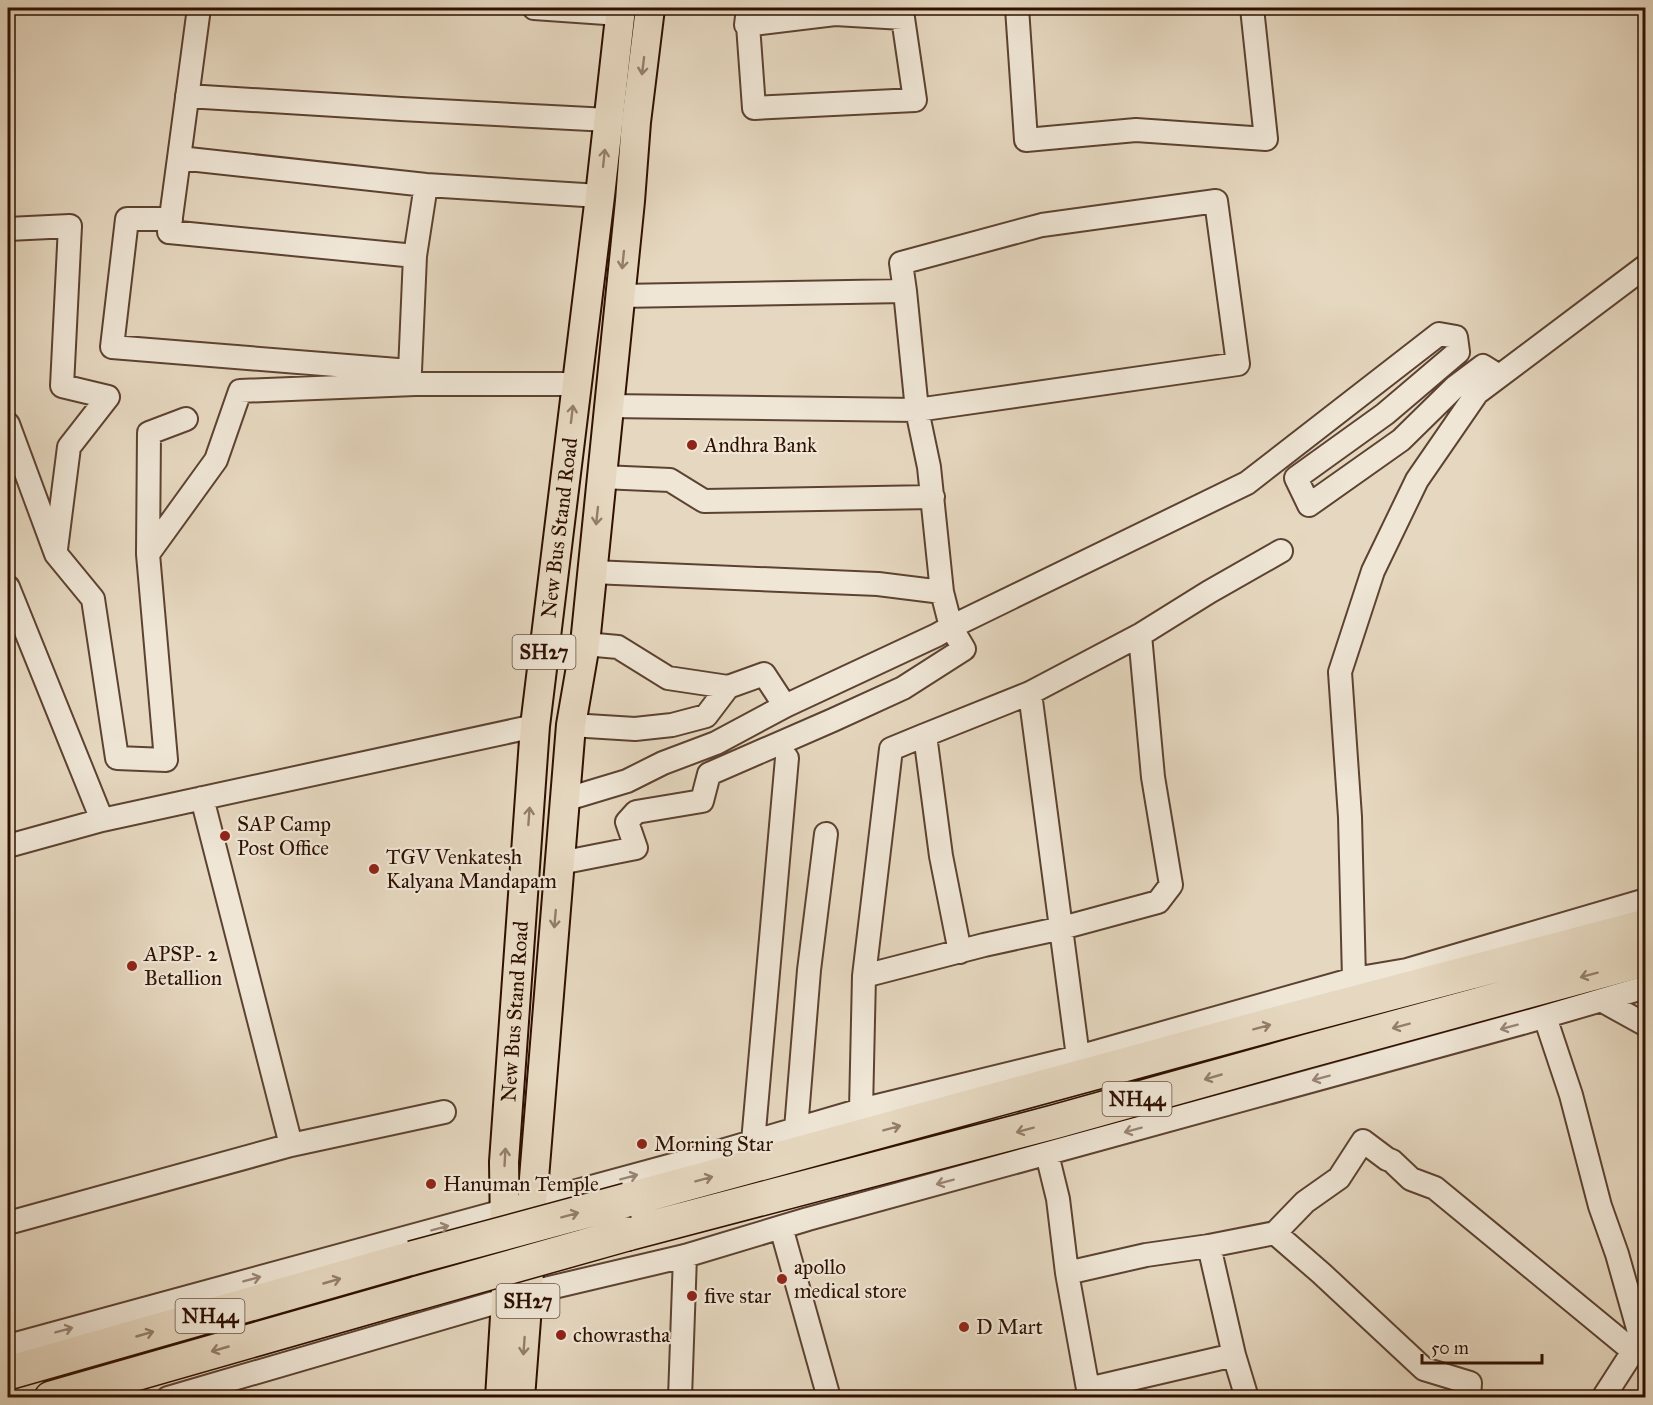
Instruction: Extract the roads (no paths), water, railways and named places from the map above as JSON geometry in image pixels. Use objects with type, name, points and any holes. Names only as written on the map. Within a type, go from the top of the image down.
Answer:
[{"type":"highway","name":"NH44","points":[[8,1373],[412,1258],[1278,1023],[1646,926]]},
{"type":"highway","name":"NH44","points":[[51,1398],[627,1234],[1054,1122],[1646,959]]},
{"type":"main road","points":[[620,11],[649,12]]},
{"type":"main road","name":"New Bus Stand Road","points":[[517,1296],[504,1211],[504,1162],[535,726],[600,196],[620,11]]},
{"type":"main road","name":"New Bus Stand Road","points":[[532,1203],[571,725],[585,644],[636,122],[649,12]]},
{"type":"main road","name":"SH27","points":[[500,1398],[532,1203]]},
{"type":"main road","name":"SH27","points":[[517,1296],[520,1398]]},
{"type":"street","points":[[199,8],[169,232],[415,255]]},
{"type":"street","points":[[534,8],[620,11]]},
{"type":"street","points":[[1017,8],[1026,140],[1136,130],[1266,139],[1252,8]]},
{"type":"street","points":[[835,14],[903,18],[915,100],[754,108],[748,16],[835,14]]},
{"type":"street","points":[[187,96],[609,120]]},
{"type":"street","points":[[179,158],[426,185],[600,196]]},
{"type":"street","points":[[171,219],[127,219],[112,347],[410,371],[415,255],[426,185]]},
{"type":"street","points":[[560,863],[636,848],[627,822],[636,812],[702,801],[709,774],[903,688],[964,650],[951,627],[942,592],[933,497],[917,410],[901,263],[1042,225],[1216,201],[1238,364],[917,410],[608,406]]},
{"type":"street","points":[[8,229],[70,226],[62,386],[108,397],[69,447],[56,554]]},
{"type":"street","points":[[1354,979],[1350,817],[1340,672],[1373,571],[1417,480],[1477,393],[1646,266]]},
{"type":"street","points":[[619,296],[905,291]]},
{"type":"street","points":[[564,800],[627,781],[663,763],[716,743],[785,706],[938,635],[1247,483],[1439,334],[1456,337],[1458,352],[1385,414],[1296,478],[1309,505],[1401,440],[1455,387],[1483,366],[1499,376]]},
{"type":"street","points":[[148,554],[216,460],[240,391],[415,384],[576,384]]},
{"type":"street","points":[[8,424],[56,554],[93,599],[117,758],[166,760],[148,554],[149,433],[186,419]]},
{"type":"street","points":[[602,477],[670,480],[704,501],[933,497]]},
{"type":"street","points":[[861,1110],[864,976],[891,749],[1030,693],[1140,634],[1281,551]]},
{"type":"street","points":[[591,572],[878,584],[942,592]]},
{"type":"street","points":[[8,587],[102,820]]},
{"type":"street","points":[[864,976],[1158,902],[1171,885],[1153,777],[1140,634]]},
{"type":"street","points":[[585,644],[618,647],[668,678],[728,687],[764,674],[785,706]]},
{"type":"street","points":[[571,725],[635,729],[672,725],[706,716],[728,687]]},
{"type":"street","points":[[1030,693],[1078,1057]]},
{"type":"street","points":[[8,846],[102,820],[535,726]]},
{"type":"street","points":[[925,735],[941,856],[960,952]]},
{"type":"street","points":[[753,1142],[787,758]]},
{"type":"street","points":[[202,798],[291,1145]]},
{"type":"street","points":[[796,1129],[809,970],[826,834]]},
{"type":"street","points":[[8,1346],[504,1211],[861,1110],[1078,1057],[1354,979],[1407,970],[1646,900]]},
{"type":"street","points":[[168,1398],[517,1296],[685,1256],[781,1227],[1545,1017],[1646,987]]},
{"type":"street","points":[[1601,1000],[1646,1025]]},
{"type":"street","points":[[1545,1017],[1571,1095],[1600,1206],[1617,1254],[1641,1341],[1603,1398]]},
{"type":"street","points":[[8,1223],[291,1145],[444,1112]]},
{"type":"street","points":[[1067,1273],[1146,1255],[1275,1233],[1305,1202],[1339,1178],[1363,1141],[1392,1161],[1411,1179],[1435,1188],[1641,1341]]},
{"type":"street","points":[[1047,1154],[1058,1199],[1067,1273],[1094,1393],[1234,1355]]},
{"type":"street","points":[[781,1227],[829,1398]]},
{"type":"street","points":[[1275,1233],[1424,1369],[1470,1383],[1469,1398]]},
{"type":"street","points":[[1209,1246],[1234,1355],[1247,1398]]},
{"type":"street","points":[[680,1398],[685,1256]]},
{"type":"place","name":"Andhra Bank","points":[[692,445]]},
{"type":"place","name":"SAP Camp Post Office","points":[[225,836]]},
{"type":"place","name":"TGV Venkatesh Kalyana Mandapam","points":[[374,869]]},
{"type":"place","name":"APSP- 2 Betallion","points":[[132,966]]},
{"type":"place","name":"Morning Star","points":[[642,1144]]},
{"type":"place","name":"Hanuman Temple","points":[[431,1184]]},
{"type":"place","name":"apollo medical store","points":[[782,1279]]},
{"type":"place","name":"five star","points":[[692,1296]]},
{"type":"place","name":"D Mart","points":[[964,1327]]},
{"type":"place","name":"chowrastha","points":[[561,1335]]}]
